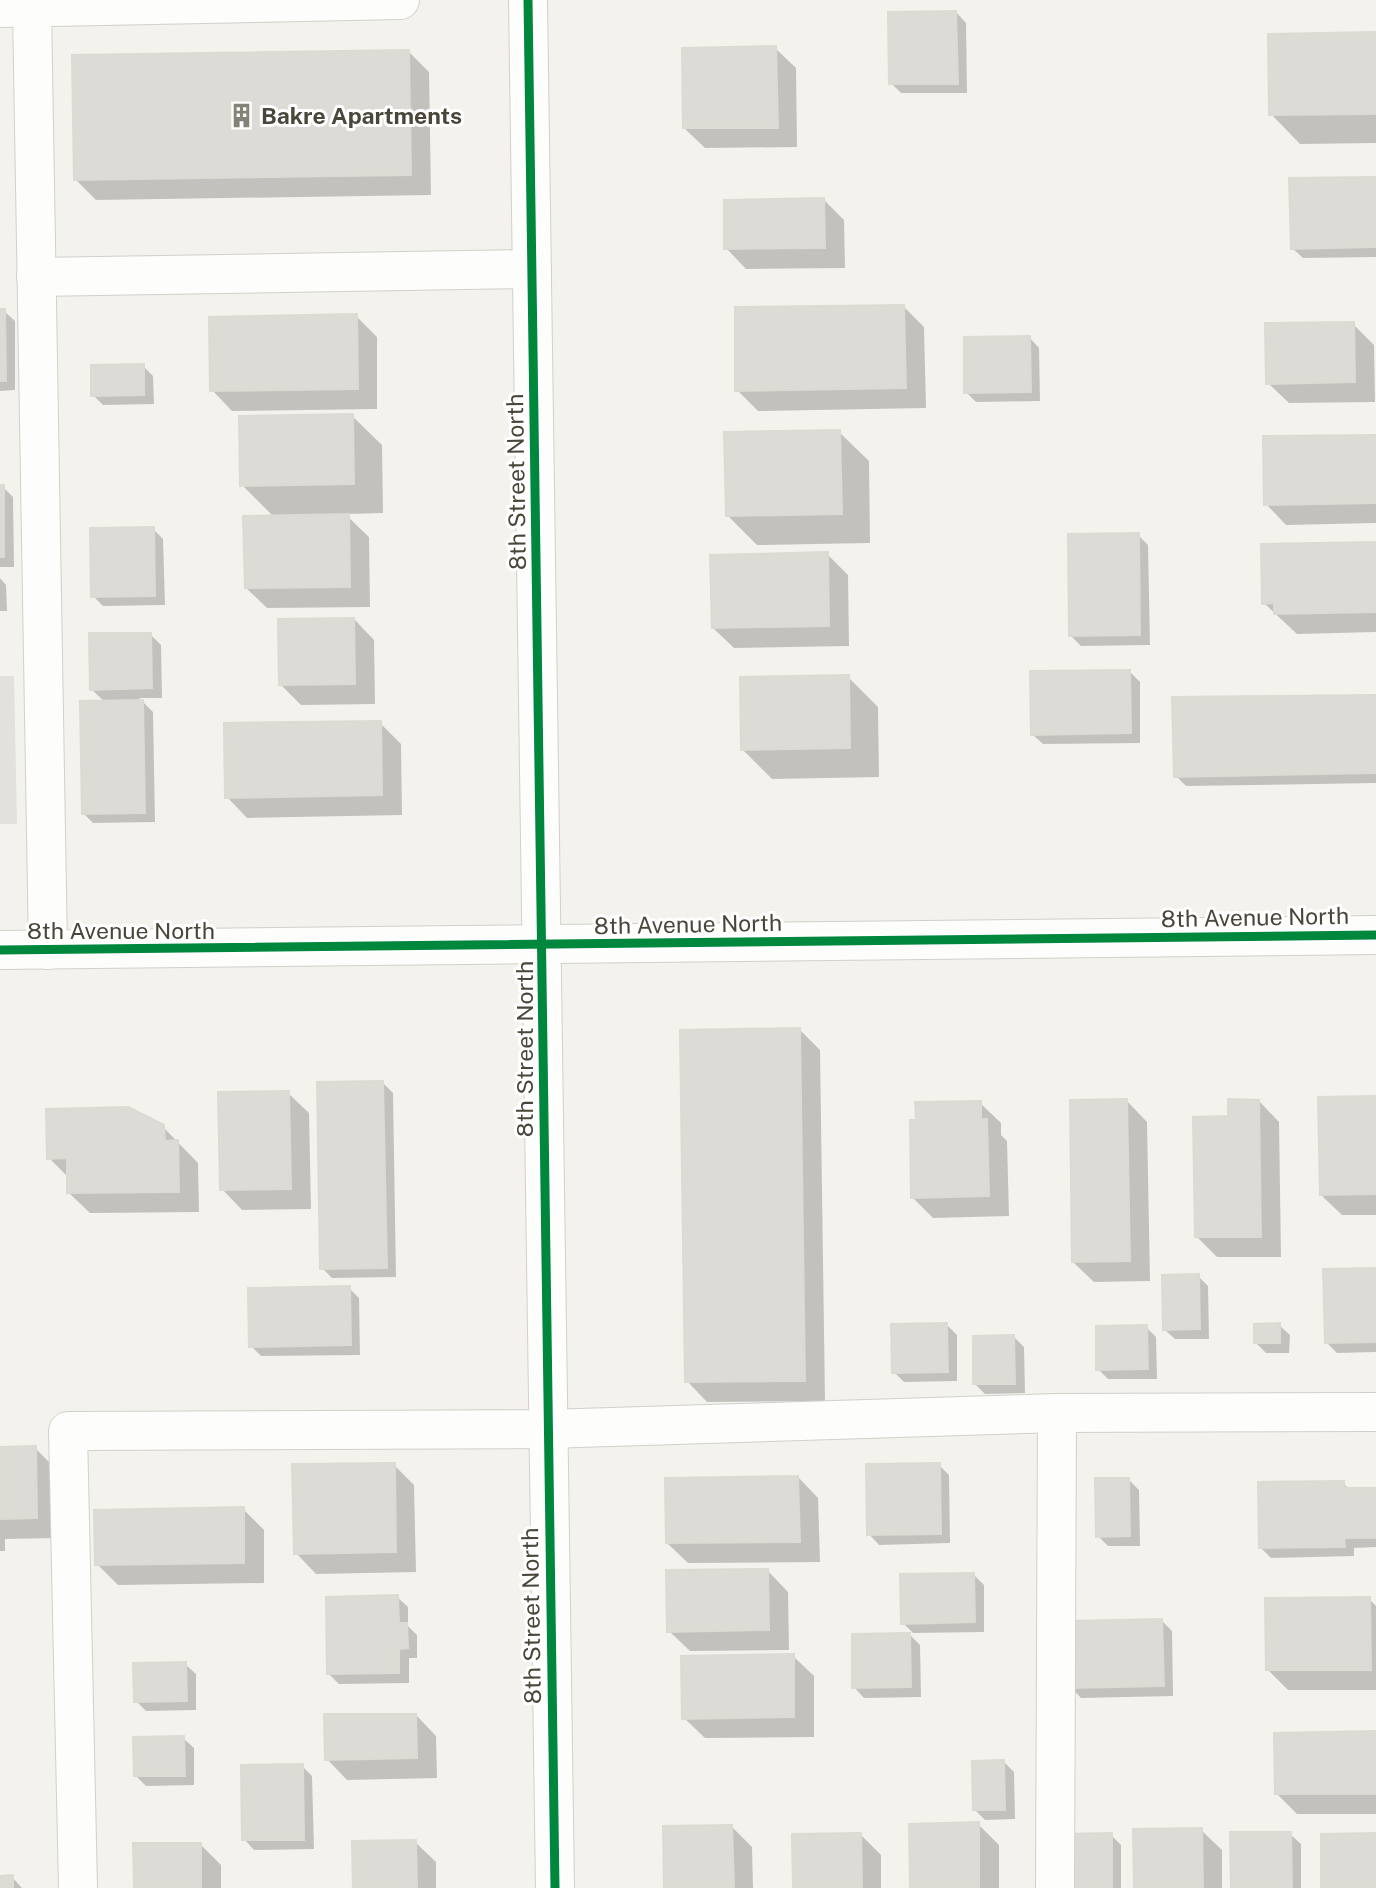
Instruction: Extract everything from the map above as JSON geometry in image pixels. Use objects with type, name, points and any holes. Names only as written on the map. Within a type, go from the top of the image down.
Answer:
[{"type":"street","points":[[48,950],[36,277],[16,8],[400,0]]},
{"type":"street","name":"8th Street North","points":[[528,0],[555,1888]]},
{"type":"street","points":[[36,277],[532,269]]},
{"type":"street","name":"8th Avenue North","points":[[0,950],[1376,935]]},
{"type":"street","points":[[78,1888],[68,1432],[547,1429],[1057,1413],[1376,1412]]},
{"type":"street","points":[[1055,1888],[1057,1413]]},
{"type":"shaded area","points":[[0,676],[14,676],[17,824],[0,824]]},
{"type":"building","points":[[956,11],[958,84],[889,84],[888,12]]},
{"type":"building","points":[[1376,32],[1376,114],[1269,115],[1268,34]]},
{"type":"building","points":[[776,46],[778,128],[683,128],[682,48]]},
{"type":"building","name":"Bakre Apartments","points":[[409,50],[411,175],[74,180],[72,55]]},
{"type":"building","points":[[1376,177],[1376,247],[1291,249],[1289,178]]},
{"type":"building","points":[[824,198],[825,248],[724,249],[724,200]]},
{"type":"building","points":[[904,305],[906,388],[735,391],[735,307]]},
{"type":"building","points":[[0,309],[5,309],[6,381],[0,381]]},
{"type":"building","points":[[357,314],[358,389],[210,391],[209,317]]},
{"type":"building","points":[[1354,322],[1355,382],[1266,384],[1265,323]]},
{"type":"building","points":[[1030,336],[1031,392],[964,393],[964,337]]},
{"type":"building","points":[[144,364],[144,395],[91,396],[91,365]]},
{"type":"building","points":[[353,414],[354,484],[240,486],[239,416]]},
{"type":"building","points":[[840,430],[842,514],[726,516],[724,432]]},
{"type":"building","points":[[1376,435],[1376,503],[1264,505],[1263,436]]},
{"type":"building","points":[[0,485],[4,485],[4,557],[0,557]]},
{"type":"building","points":[[349,514],[350,587],[245,588],[243,516]]},
{"type":"building","points":[[154,527],[155,596],[91,597],[90,528]]},
{"type":"building","points":[[1139,533],[1140,635],[1069,636],[1068,534]]},
{"type":"building","points":[[1376,542],[1376,612],[1274,614],[1274,603],[1262,604],[1261,544]]},
{"type":"building","points":[[828,552],[829,626],[712,628],[710,555]]},
{"type":"building","points":[[354,618],[355,684],[279,685],[278,619]]},
{"type":"building","points":[[89,633],[151,633],[152,688],[90,690]]},
{"type":"building","points":[[1130,670],[1131,733],[1031,735],[1030,671]]},
{"type":"building","points":[[849,675],[850,748],[741,750],[740,677]]},
{"type":"building","points":[[1376,695],[1376,773],[1174,777],[1172,697]]},
{"type":"building","points":[[143,700],[145,813],[82,814],[80,701]]},
{"type":"building","points":[[381,721],[382,795],[225,798],[224,723]]},
{"type":"building","points":[[800,1028],[805,1381],[685,1382],[680,1030]]},
{"type":"building","points":[[383,1081],[387,1268],[320,1269],[317,1082]]},
{"type":"building","points":[[289,1091],[291,1189],[220,1190],[218,1092]]},
{"type":"building","points":[[1376,1096],[1376,1194],[1320,1195],[1318,1097]]},
{"type":"building","points":[[1127,1099],[1130,1261],[1072,1262],[1070,1100]]},
{"type":"building","points":[[1228,1099],[1259,1100],[1261,1237],[1195,1237],[1193,1117],[1228,1116]]},
{"type":"building","points":[[981,1101],[981,1119],[987,1119],[989,1196],[911,1198],[910,1120],[916,1120],[915,1102]]},
{"type":"building","points":[[128,1107],[164,1125],[165,1141],[178,1140],[179,1192],[67,1193],[67,1158],[47,1159],[46,1109]]},
{"type":"building","points":[[1376,1268],[1376,1342],[1325,1343],[1323,1269]]},
{"type":"building","points":[[1199,1274],[1200,1329],[1163,1330],[1162,1275]]},
{"type":"building","points":[[350,1286],[351,1345],[249,1347],[248,1288]]},
{"type":"building","points":[[947,1323],[948,1372],[892,1373],[891,1324]]},
{"type":"building","points":[[1280,1323],[1280,1343],[1254,1343],[1254,1324]]},
{"type":"building","points":[[1147,1325],[1148,1369],[1096,1370],[1096,1326]]},
{"type":"building","points":[[1014,1335],[1015,1384],[973,1384],[973,1336]]},
{"type":"building","points":[[36,1446],[37,1518],[0,1519],[0,1447]]},
{"type":"building","points":[[395,1463],[396,1552],[294,1554],[292,1464]]},
{"type":"building","points":[[940,1463],[941,1534],[867,1535],[866,1464]]},
{"type":"building","points":[[798,1476],[800,1542],[666,1543],[665,1478]]},
{"type":"building","points":[[1095,1478],[1129,1478],[1130,1536],[1096,1537]]},
{"type":"building","points":[[1344,1481],[1344,1488],[1376,1488],[1376,1538],[1344,1538],[1345,1547],[1259,1548],[1258,1482]]},
{"type":"building","points":[[244,1507],[244,1563],[95,1565],[94,1510]]},
{"type":"building","points":[[768,1569],[769,1630],[667,1632],[666,1570]]},
{"type":"building","points":[[974,1573],[975,1622],[901,1624],[900,1574]]},
{"type":"building","points":[[398,1595],[399,1623],[407,1623],[408,1648],[399,1649],[399,1673],[327,1674],[326,1597]]},
{"type":"building","points":[[1370,1597],[1371,1670],[1266,1670],[1265,1598]]},
{"type":"building","points":[[1162,1619],[1164,1686],[1069,1688],[1068,1621]]},
{"type":"building","points":[[910,1633],[911,1687],[852,1688],[852,1634]]},
{"type":"building","points":[[794,1654],[794,1717],[682,1719],[681,1656]]},
{"type":"building","points":[[186,1662],[187,1701],[134,1702],[133,1663]]},
{"type":"building","points":[[324,1714],[416,1714],[417,1758],[325,1760]]},
{"type":"building","points":[[1376,1731],[1376,1794],[1275,1794],[1274,1733]]},
{"type":"building","points":[[184,1736],[185,1776],[134,1776],[133,1737]]},
{"type":"building","points":[[1004,1760],[1005,1810],[973,1810],[972,1761]]},
{"type":"building","points":[[303,1764],[304,1840],[242,1840],[241,1765]]},
{"type":"building","points":[[979,1822],[979,1888],[910,1888],[909,1824]]},
{"type":"building","points":[[732,1825],[734,1888],[664,1888],[663,1826]]},
{"type":"building","points":[[1202,1828],[1203,1888],[1134,1888],[1133,1829]]},
{"type":"building","points":[[1230,1832],[1291,1832],[1292,1888],[1231,1888]]},
{"type":"building","points":[[861,1833],[862,1888],[793,1888],[792,1834]]},
{"type":"building","points":[[1112,1833],[1112,1888],[1060,1888],[1060,1834]]},
{"type":"building","points":[[1376,1833],[1376,1888],[1321,1888],[1321,1834]]},
{"type":"building","points":[[416,1840],[417,1888],[353,1888],[352,1841]]},
{"type":"building","points":[[133,1843],[201,1843],[201,1888],[134,1888]]},
{"type":"building","points":[[13,1875],[13,1888],[0,1888],[0,1876]]},
{"type":"cycle path","points":[[528,0],[555,1888]]},
{"type":"cycle path","points":[[0,950],[1376,935]]},
{"type":"place","name":"Bakre Apartments","points":[[241,115]]}]
